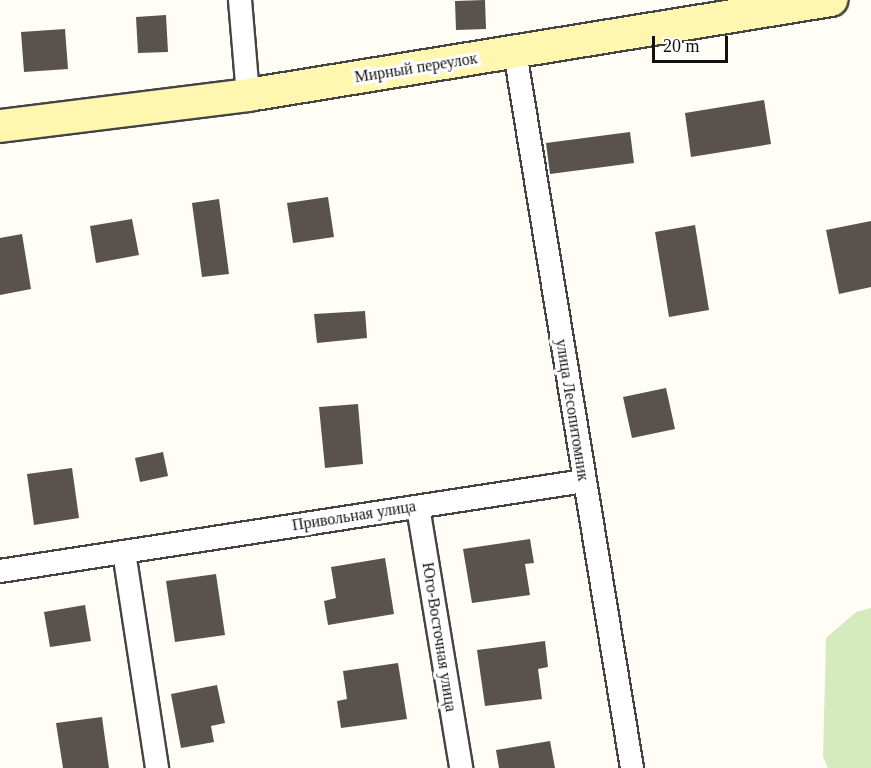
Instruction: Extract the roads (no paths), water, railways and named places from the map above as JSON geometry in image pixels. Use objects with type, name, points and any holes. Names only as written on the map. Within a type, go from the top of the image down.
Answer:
[{"type":"street","points":[[240,0],[248,95]]},
{"type":"street","name":"Мирный переулок","points":[[0,126],[248,95],[515,52],[735,8],[831,0]]},
{"type":"street","name":"улица Лесопитомник","points":[[515,52],[632,768]]},
{"type":"street","name":"Привольная улица","points":[[0,570],[584,481]]},
{"type":"street","name":"Юго-Восточная улица","points":[[418,507],[461,768]]},
{"type":"street","points":[[124,552],[157,768]]}]
